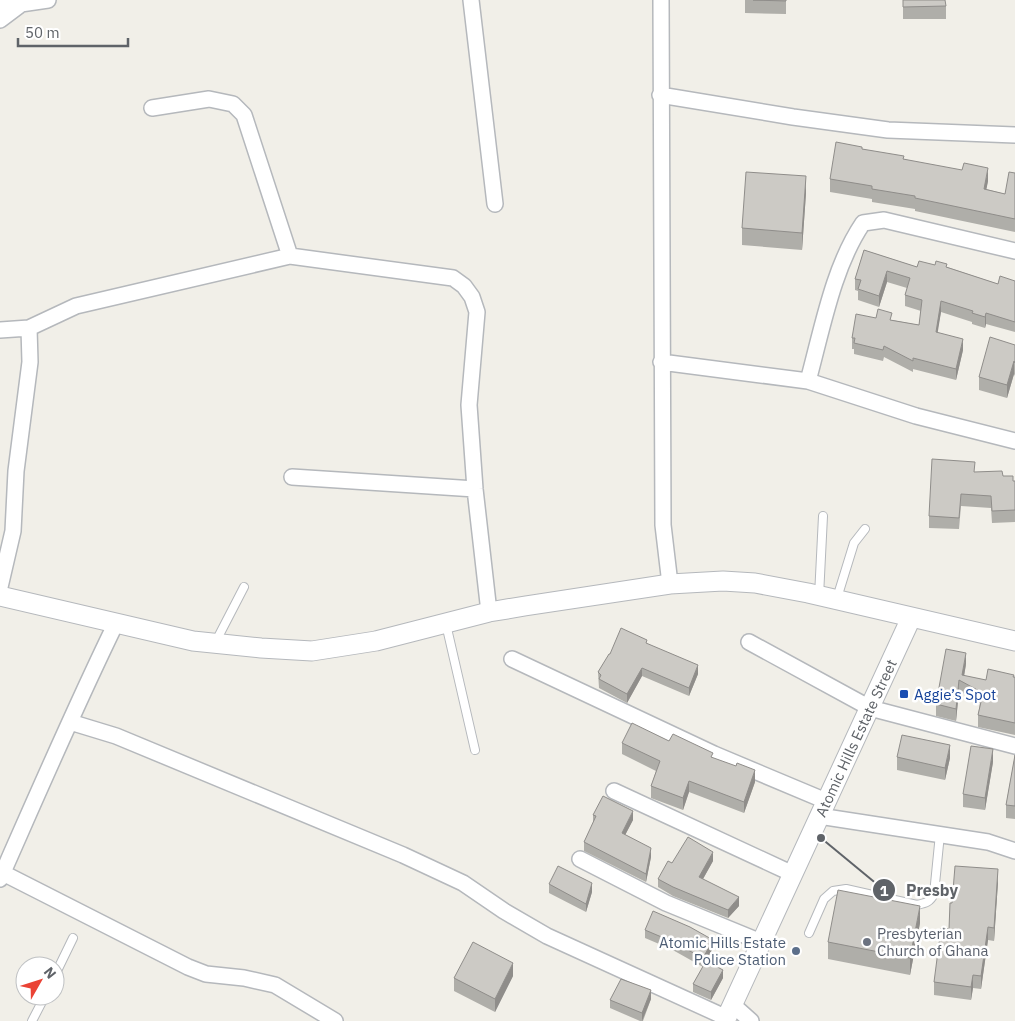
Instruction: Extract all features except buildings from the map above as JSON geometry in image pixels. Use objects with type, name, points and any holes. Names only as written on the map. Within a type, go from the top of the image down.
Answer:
[{"type":"street","points":[[0,7],[48,0]]},
{"type":"street","points":[[471,0],[495,204]]},
{"type":"street","points":[[661,0],[663,525],[670,584]]},
{"type":"street","points":[[0,20],[20,5]]},
{"type":"street","points":[[660,95],[793,117],[888,130],[1015,135]]},
{"type":"street","points":[[152,108],[209,99],[233,104],[244,115],[290,256]]},
{"type":"street","points":[[808,382],[838,272],[852,240],[862,223],[884,220],[1015,251]]},
{"type":"street","points":[[0,330],[29,328],[76,306],[290,256],[452,278],[464,286],[472,297],[477,312],[469,405],[475,489],[490,612]]},
{"type":"street","points":[[0,586],[13,531],[16,471],[30,362],[29,328]]},
{"type":"street","points":[[661,362],[808,382],[916,416],[1015,440]]},
{"type":"street","points":[[292,477],[475,489]]},
{"type":"street","points":[[0,596],[193,641],[312,651],[376,641],[490,612],[670,584],[723,581],[755,583],[1015,641]]},
{"type":"street","name":"Atomic Hills Estate Street","points":[[728,1014],[911,618]]},
{"type":"street","points":[[116,623],[84,688],[1,876],[188,967],[206,974],[244,978],[275,985],[335,1021]]},
{"type":"street","points":[[749,642],[870,708],[1015,746]]},
{"type":"street","points":[[512,659],[714,754],[823,809],[940,834],[988,842],[1015,851]]},
{"type":"street","points":[[70,722],[116,736],[403,855],[463,883],[504,911],[546,936],[728,1014],[751,1021]]},
{"type":"street","points":[[614,791],[793,874]]},
{"type":"street","points":[[580,859],[666,903],[761,942]]},
{"type":"lane","points":[[823,516],[828,598]]},
{"type":"lane","points":[[828,598],[854,543],[865,530]]},
{"type":"lane","points":[[214,643],[244,587]]},
{"type":"lane","points":[[446,624],[475,750]]},
{"type":"lane","points":[[809,933],[824,899],[833,892],[846,889],[917,905],[927,903],[934,894],[940,834]]},
{"type":"lane","points":[[64,956],[73,938]]},
{"type":"lane","points":[[32,1021],[40,1006]]},
{"type":"place","name":"Aggie’s Spot","points":[[904,694]]},
{"type":"place","name":"Presby","points":[[821,838]]},
{"type":"place","name":"Presbyterian Church of Ghana","points":[[867,942]]},
{"type":"place","name":"Atomic Hills Estate Police Station","points":[[796,951]]}]
